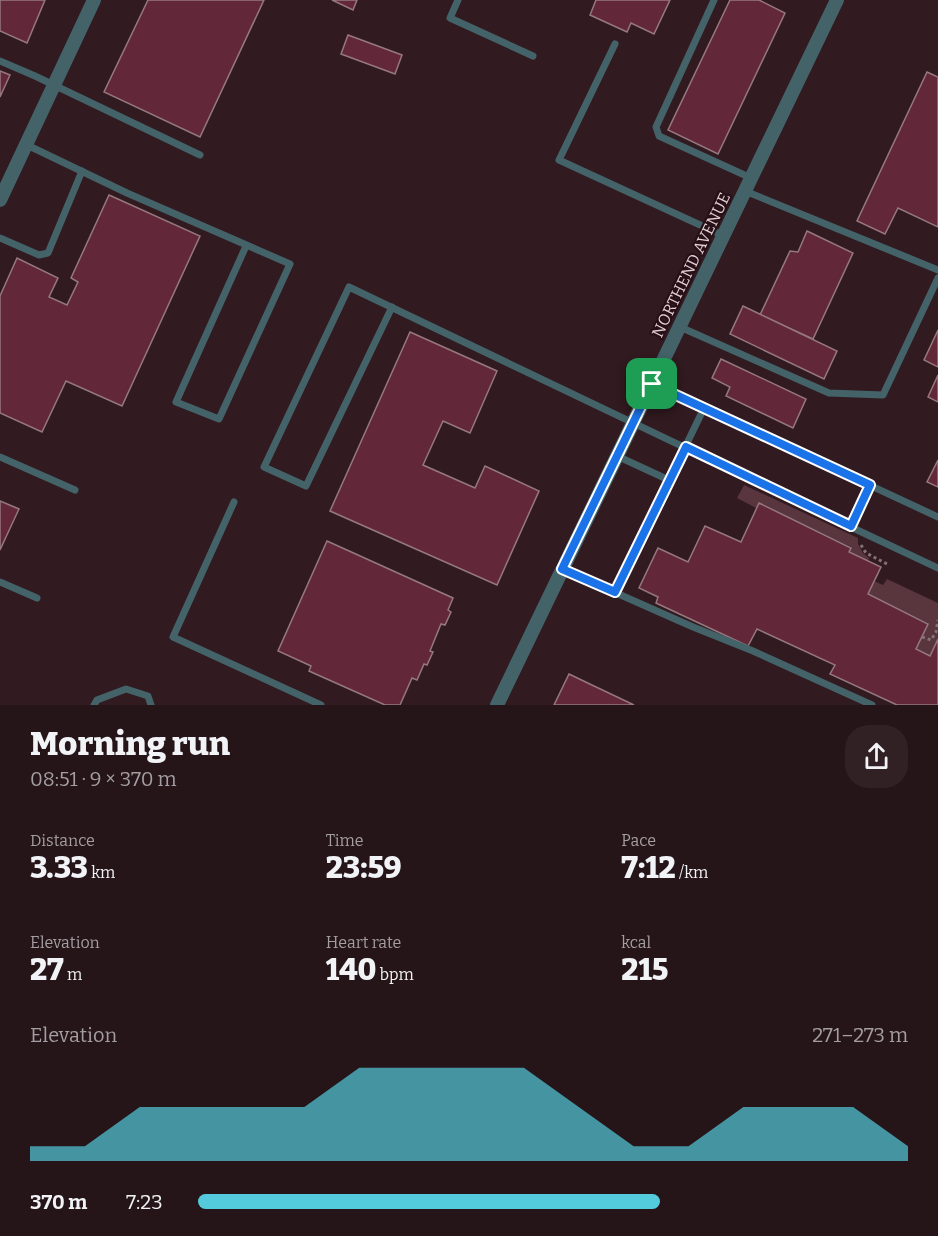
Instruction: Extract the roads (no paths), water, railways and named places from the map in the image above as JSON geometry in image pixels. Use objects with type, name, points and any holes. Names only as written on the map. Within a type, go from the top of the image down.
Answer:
[{"type":"street","points":[[0,200],[4,182],[27,145],[94,0]]},
{"type":"street","name":"NORTHEND AVENUE","points":[[497,705],[837,0]]},
{"type":"lane","points":[[458,0],[450,18],[533,56]]},
{"type":"lane","points":[[714,0],[656,127],[658,136],[748,184],[938,270]]},
{"type":"lane","points":[[615,44],[560,160],[724,236]]},
{"type":"lane","points":[[0,61],[200,155]]},
{"type":"lane","points":[[27,145],[290,264],[219,419],[176,402],[246,246]]},
{"type":"lane","points":[[0,238],[39,255],[48,254],[82,171]]},
{"type":"lane","points":[[680,327],[829,393],[883,395],[938,278]]},
{"type":"lane","points":[[392,307],[306,486],[264,467],[349,287],[392,307],[608,410],[633,424],[686,447],[938,568]]},
{"type":"lane","points":[[652,384],[938,517]]},
{"type":"lane","points":[[615,592],[704,408]]},
{"type":"lane","points":[[617,456],[670,481]]},
{"type":"lane","points":[[0,457],[75,490]]},
{"type":"lane","points":[[851,526],[870,485]]},
{"type":"lane","points":[[234,502],[173,637],[321,705]]},
{"type":"lane","points":[[562,569],[872,705]]},
{"type":"lane","points":[[0,582],[37,598]]},
{"type":"lane","points":[[94,705],[97,700],[126,689],[148,696],[151,705]]}]
